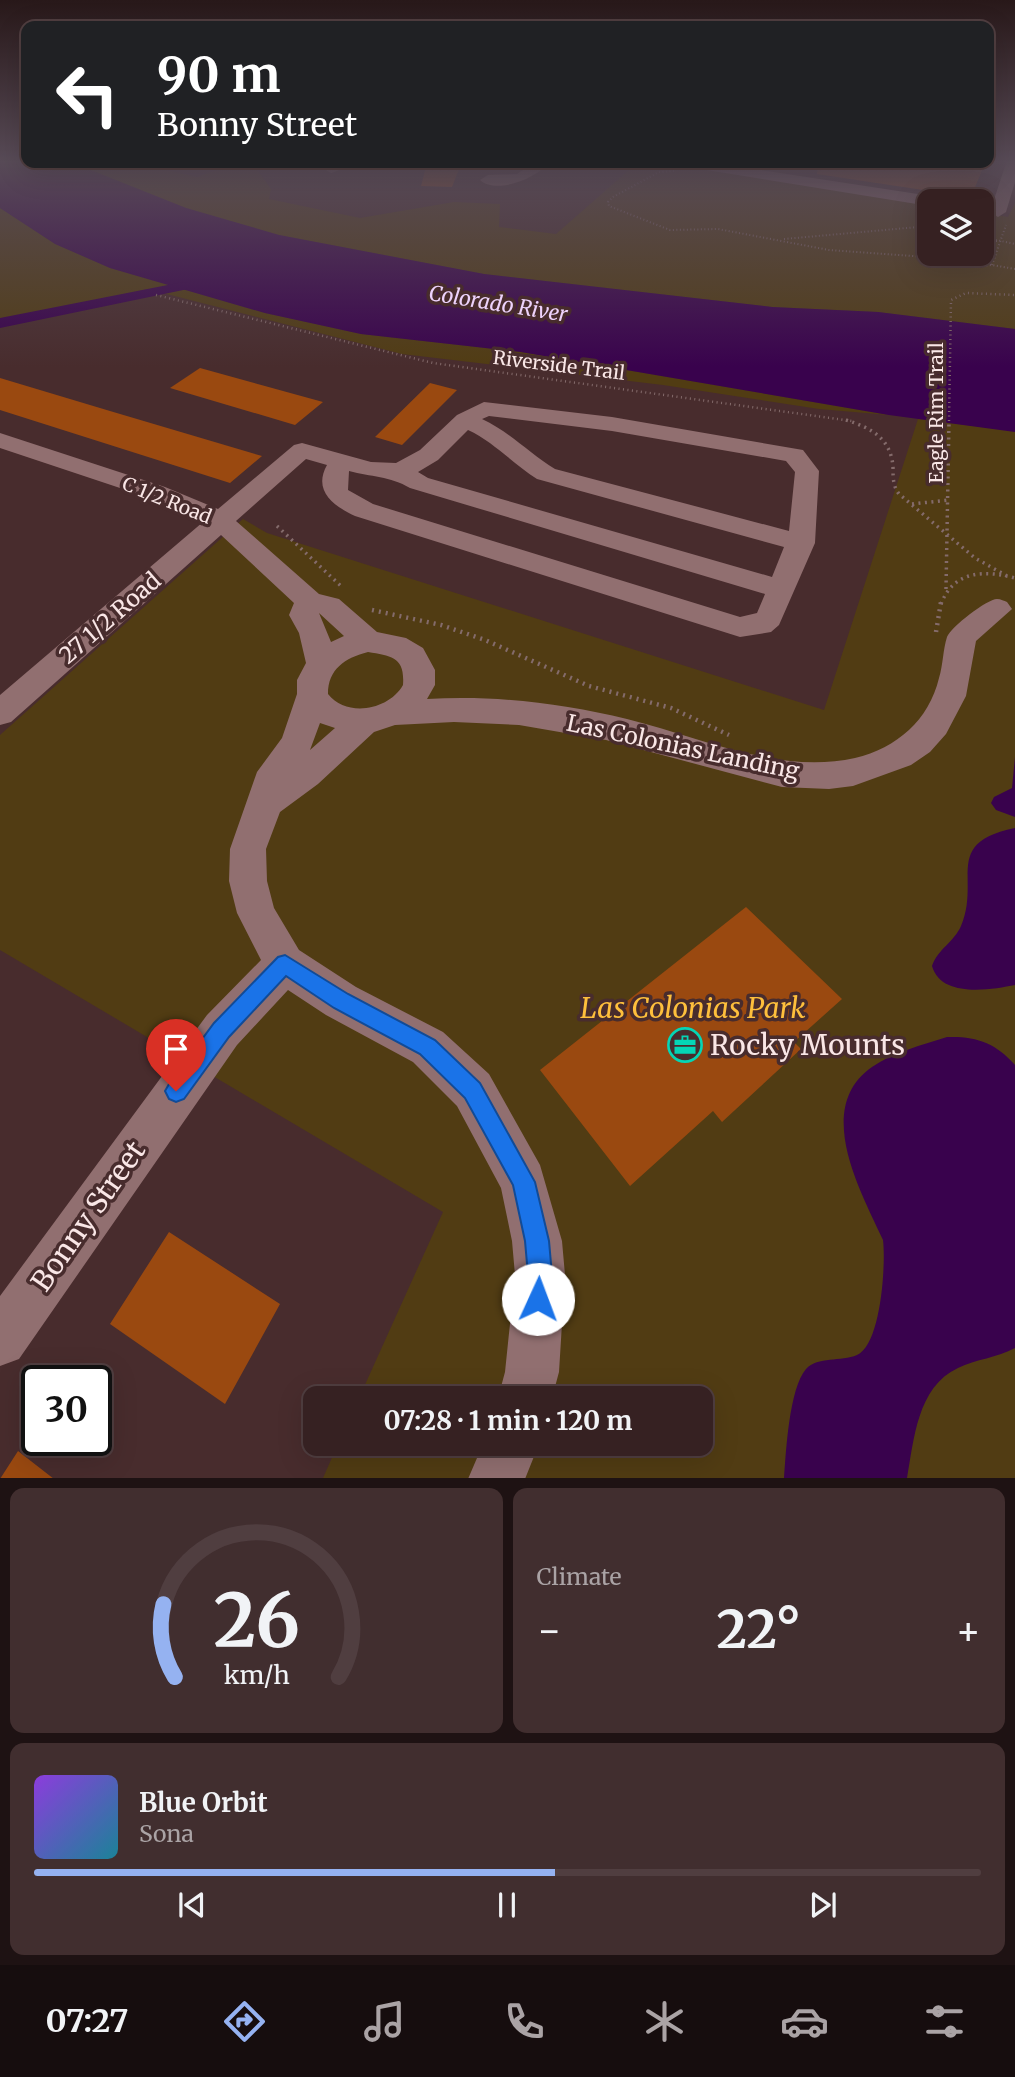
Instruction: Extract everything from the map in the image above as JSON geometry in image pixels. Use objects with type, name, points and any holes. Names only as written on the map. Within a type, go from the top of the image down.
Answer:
[{"type":"street","points":[[397,470],[415,465],[429,456],[465,420],[484,409],[612,424],[794,455],[807,471],[807,523],[802,543],[769,618],[761,625],[731,624],[364,510],[342,501],[334,487],[333,474],[341,462],[397,470],[419,483],[781,589]]},
{"type":"street","points":[[465,420],[497,435],[519,457],[546,474],[802,543]]},
{"type":"street","name":"C 1/2 Road","points":[[0,440],[156,492],[220,522],[309,601],[329,606],[368,641]]},
{"type":"street","name":"27 1/2 Road","points":[[0,713],[302,450],[341,462]]},
{"type":"street","points":[[309,601],[304,615],[314,633],[318,702],[337,716],[380,717]]},
{"type":"street","name":"Las Colonias Landing","points":[[380,717],[489,710],[607,727],[783,774],[833,776],[872,768],[902,754],[929,729],[946,706],[958,672],[962,637],[997,609]]},
{"type":"street","points":[[266,803],[297,784],[326,752],[415,696],[422,676],[414,657],[395,644],[368,641],[342,647],[317,677],[297,743],[274,772],[266,803],[248,849],[248,881],[256,913],[285,964],[341,1001],[428,1047],[472,1090],[523,1182],[537,1241],[540,1275],[532,1372],[528,1386]]},
{"type":"street","name":"Las Colonias Landing","points":[[422,676],[489,710]]},
{"type":"street","name":"Bonny Street","points":[[0,1340],[222,1030],[285,964]]},
{"type":"street","points":[[496,1478],[506,1456]]},
{"type":"path","points":[[667,229],[718,229],[866,254],[917,257]]},
{"type":"path","points":[[778,239],[895,229]]},
{"type":"path","points":[[805,237],[805,245]]},
{"type":"path","points":[[994,238],[1015,244]]},
{"type":"path","points":[[994,242],[999,241]]},
{"type":"path","points":[[994,258],[999,241]]},
{"type":"path","points":[[994,265],[1015,269]]},
{"type":"path","name":"Eagle Rim Trail","points":[[936,640],[936,616],[946,590],[949,536],[951,300],[957,294],[1015,295]]},
{"type":"path","name":"Riverside Trail","points":[[156,295],[433,363],[841,418],[863,425],[883,438],[892,452],[894,488],[949,536]]},
{"type":"path","points":[[911,504],[949,500]]},
{"type":"path","points":[[277,526],[347,592]]},
{"type":"path","points":[[949,536],[975,558],[1007,576]]},
{"type":"path","points":[[946,590],[963,576],[983,573],[1015,578]]},
{"type":"path","points":[[365,606],[485,640],[589,686],[671,708],[741,741]]},
{"type":"green space","points":[[0,229],[33,229],[56,244],[110,268],[265,313],[361,334],[521,352],[889,415],[819,409],[663,385],[402,354],[147,289],[0,324]]},
{"type":"green space","points":[[258,229],[515,229],[556,234],[562,229],[917,229],[917,266],[994,266],[994,229],[1015,229],[1015,329],[878,312],[772,307],[484,274]]},
{"type":"green space","name":"Las Colonias Park","points":[[918,419],[1015,431],[1015,1478],[323,1478],[333,1456],[713,1456],[713,1386],[364,1386],[443,1212],[0,950],[0,735],[243,519],[267,533],[824,710]]},
{"type":"water","name":"Colorado River","points":[[32,229],[258,229],[484,274],[772,307],[878,312],[1015,329],[1015,432],[889,415],[521,352],[361,334],[265,313],[110,268],[55,244]]},
{"type":"water","points":[[1015,757],[1015,817],[996,810],[991,803],[994,797],[1012,788]]},
{"type":"water","points":[[1015,828],[1015,985],[980,990],[945,983],[937,976],[932,966],[961,926],[966,909],[971,853],[979,843],[993,835]]},
{"type":"water","points":[[947,1037],[985,1042],[1015,1065],[1015,1348],[958,1368],[934,1388],[926,1401],[915,1432],[907,1478],[784,1478],[789,1421],[800,1378],[806,1369],[817,1362],[851,1357],[865,1348],[877,1321],[880,1303],[884,1267],[883,1240],[854,1175],[847,1151],[844,1127],[846,1105],[855,1084],[872,1067],[899,1053]]},
{"type":"building","points":[[200,368],[323,402],[295,425],[170,388]]},
{"type":"building","points":[[0,378],[262,456],[230,483],[0,410]]},
{"type":"building","points":[[430,383],[457,390],[402,445],[375,437]]},
{"type":"building","name":"Rocky Mounts","points":[[746,907],[842,999],[794,1042],[801,1049],[722,1122],[713,1111],[630,1186],[540,1070]]},
{"type":"building","points":[[169,1232],[280,1304],[225,1404],[110,1324]]},
{"type":"building","points":[[18,1451],[21,1456],[53,1478],[1,1478]]},
{"type":"waterway","points":[[0,323],[183,286]]},
{"type":"place","name":"Rocky Mounts","points":[[685,1045]]},
{"type":"route","points":[[176,1091],[222,1030],[285,964],[341,1001],[428,1047],[472,1090],[523,1182],[537,1241],[540,1275],[538,1299]]}]
